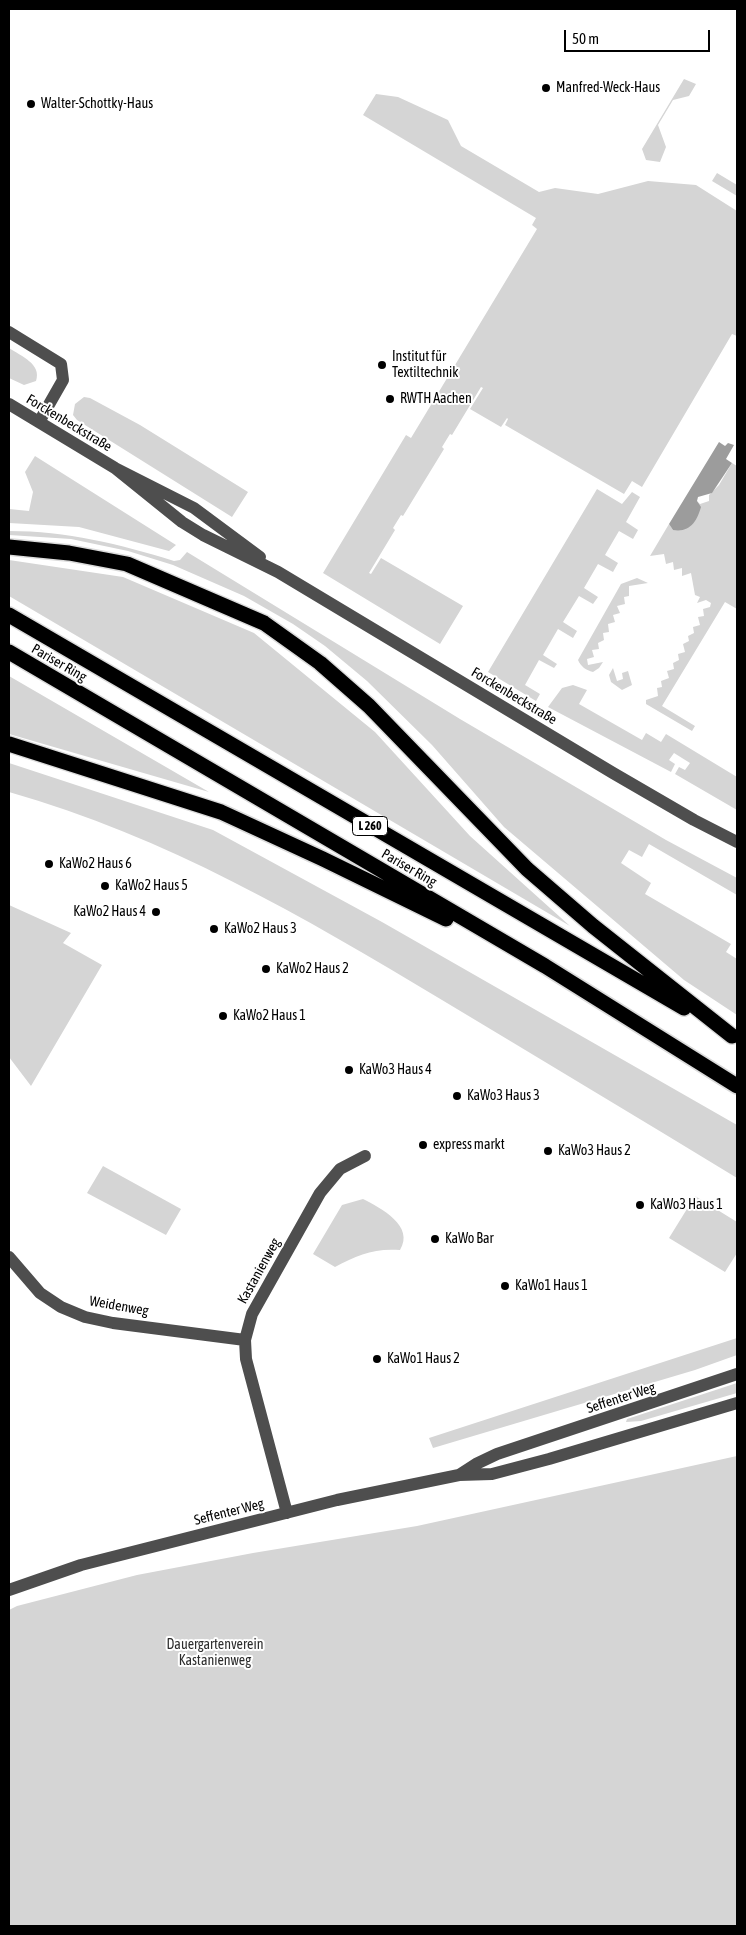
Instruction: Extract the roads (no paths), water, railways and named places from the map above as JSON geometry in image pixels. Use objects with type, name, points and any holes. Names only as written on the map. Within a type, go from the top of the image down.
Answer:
[{"type":"highway","points":[[9,547],[68,553],[127,564],[264,623],[320,663],[368,706],[527,869],[593,926],[735,1038]]},
{"type":"highway","name":"Pariser Ring","points":[[9,615],[735,1038]]},
{"type":"highway","name":"Pariser Ring","points":[[9,652],[545,966],[737,1086]]},
{"type":"highway","points":[[9,744],[221,812],[545,966]]},
{"type":"street","points":[[9,332],[61,364],[63,380],[39,422]]},
{"type":"street","name":"Forckenbeckstraße","points":[[9,404],[114,468],[199,511],[278,572]]},
{"type":"street","name":"Forckenbeckstraße","points":[[114,468],[198,532],[278,572],[613,773],[694,820],[737,842]]},
{"type":"street","name":"Kastanienweg","points":[[287,1513],[246,1359],[245,1340],[252,1314],[320,1193],[340,1169],[365,1156]]},
{"type":"street","name":"Weidenweg","points":[[9,1257],[40,1293],[60,1307],[85,1317],[113,1323],[245,1340]]},
{"type":"street","name":"Seffenter Weg","points":[[459,1475],[497,1454],[737,1374]]},
{"type":"street","name":"Seffenter Weg","points":[[9,1590],[74,1567],[287,1513],[459,1475],[492,1474],[737,1403]]},
{"type":"place","name":"Manfred-Weck-Haus","points":[[546,88]]},
{"type":"place","name":"Walter-Schottky-Haus","points":[[31,104]]},
{"type":"place","name":"Institut für Textiltechnik","points":[[382,365]]},
{"type":"place","name":"RWTH Aachen","points":[[390,399]]},
{"type":"place","name":"KaWo2 Haus 6","points":[[49,864]]},
{"type":"place","name":"KaWo2 Haus 5","points":[[105,886]]},
{"type":"place","name":"KaWo2 Haus 4","points":[[156,912]]},
{"type":"place","name":"KaWo2 Haus 3","points":[[214,929]]},
{"type":"place","name":"KaWo2 Haus 2","points":[[266,969]]},
{"type":"place","name":"KaWo2 Haus 1","points":[[223,1016]]},
{"type":"place","name":"KaWo3 Haus 4","points":[[349,1070]]},
{"type":"place","name":"KaWo3 Haus 3","points":[[457,1096]]},
{"type":"place","name":"express markt","points":[[423,1145]]},
{"type":"place","name":"KaWo3 Haus 2","points":[[548,1151]]},
{"type":"place","name":"KaWo3 Haus 1","points":[[640,1205]]},
{"type":"place","name":"KaWo Bar","points":[[435,1239]]},
{"type":"place","name":"KaWo1 Haus 1","points":[[505,1286]]},
{"type":"place","name":"KaWo1 Haus 2","points":[[377,1359]]},
{"type":"park label","name":"Dauergartenverein Kastanienweg","points":[[215,1654]]}]
